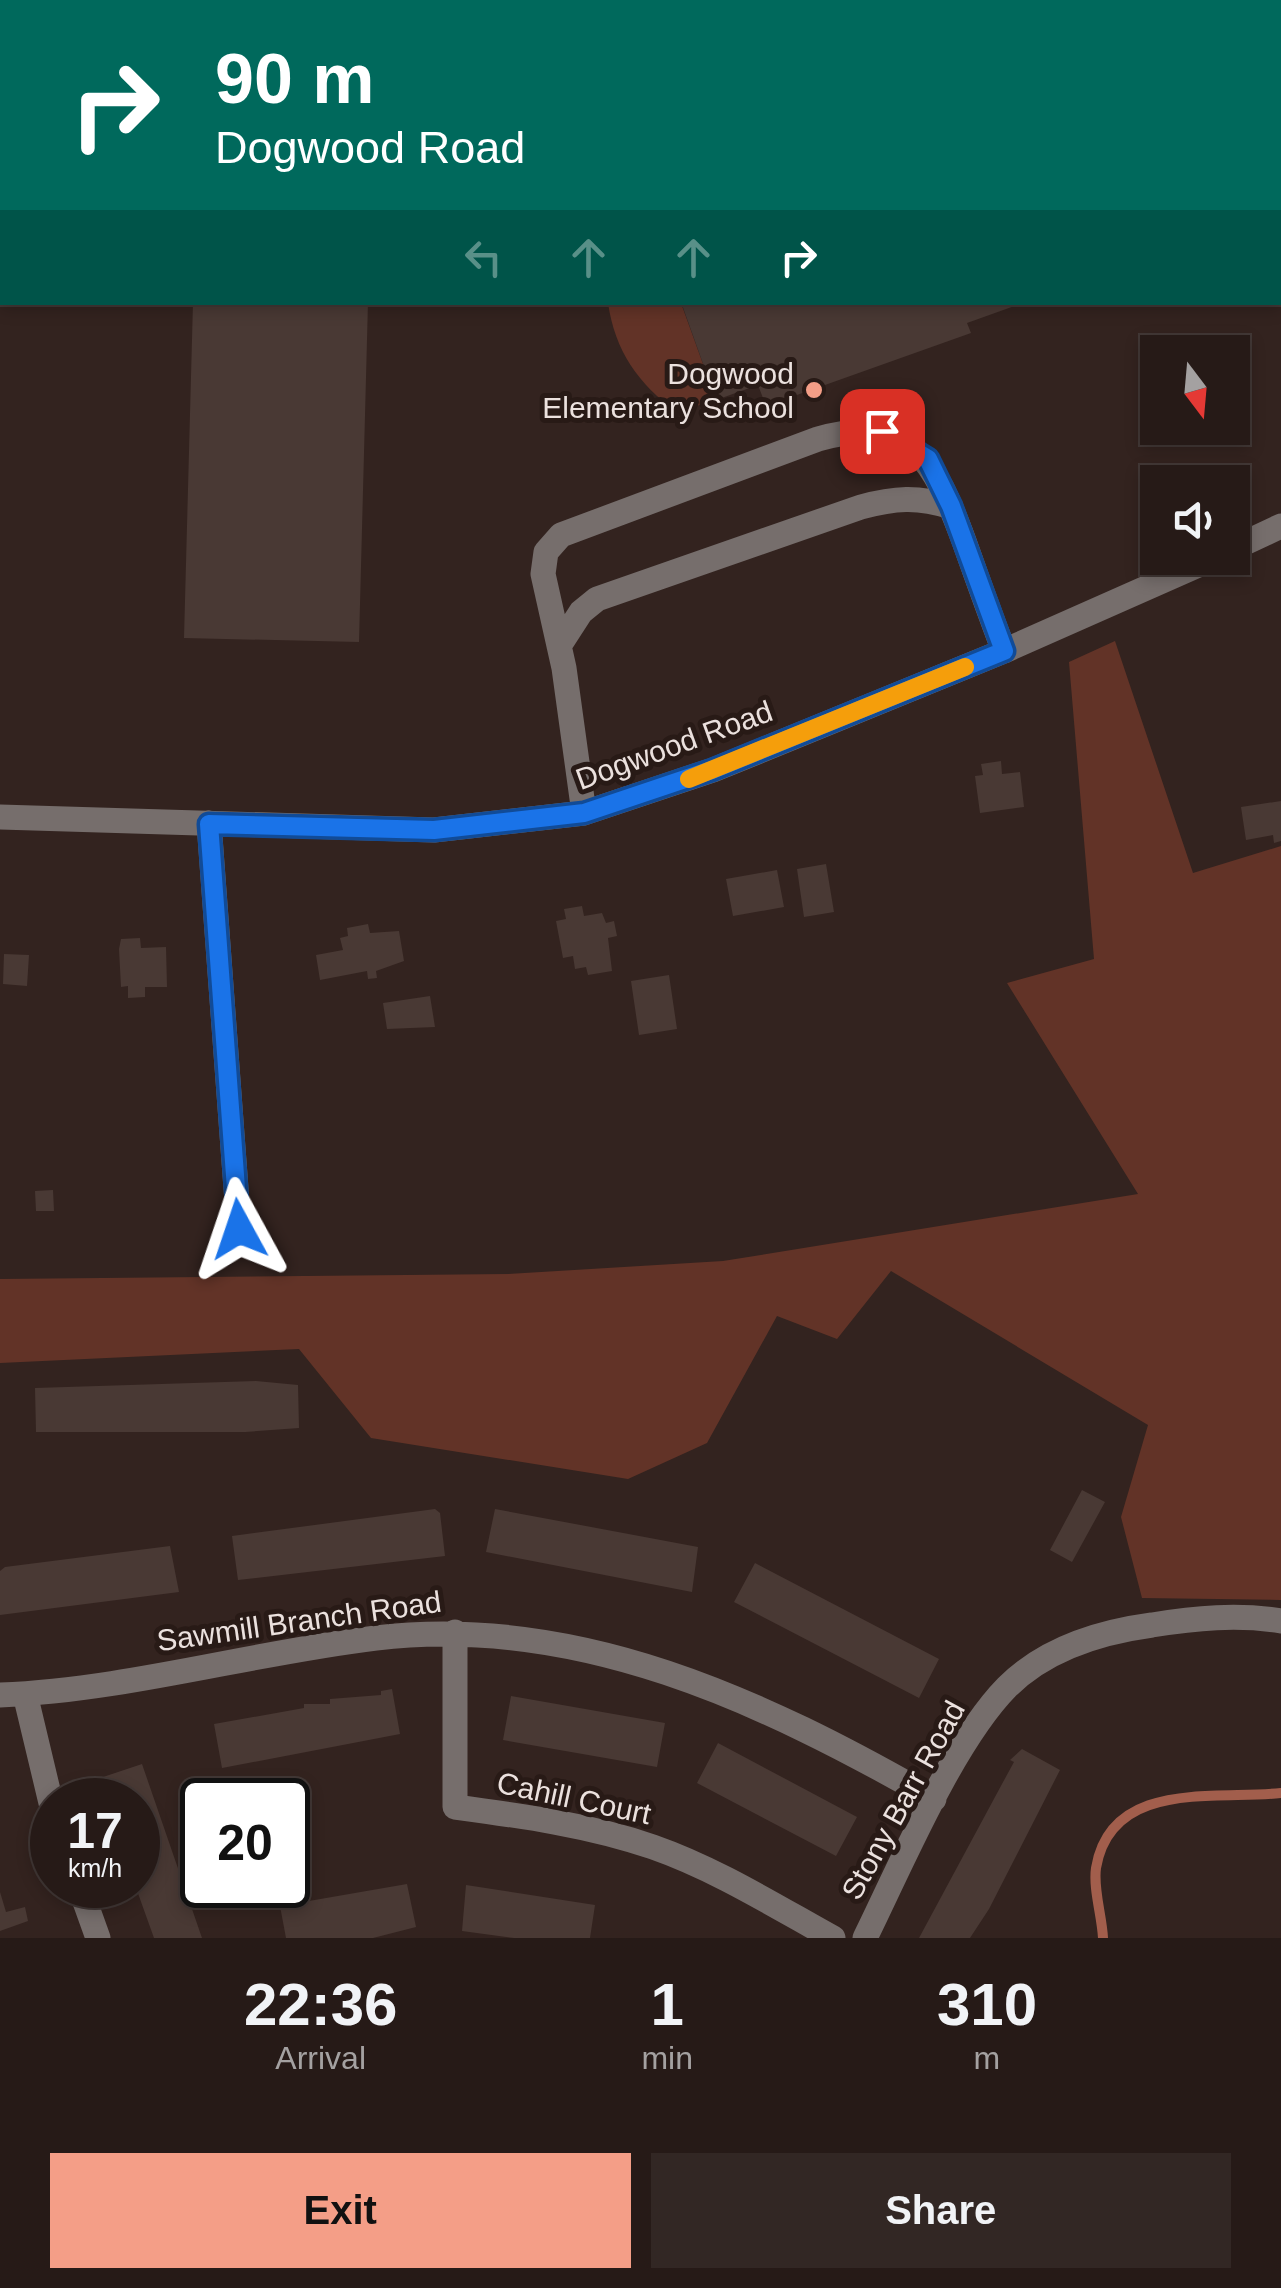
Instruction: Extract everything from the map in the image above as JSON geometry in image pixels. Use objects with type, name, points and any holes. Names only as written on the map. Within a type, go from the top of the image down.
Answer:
[{"type":"street","points":[[584,813],[559,646],[543,574],[546,552],[561,535],[818,438],[850,430],[882,431],[908,443],[928,459],[951,506],[1004,651]]},
{"type":"street","points":[[559,646],[581,612],[597,599],[861,506],[895,498],[928,499],[951,506]]},
{"type":"street","points":[[1250,541],[1281,526]]},
{"type":"street","name":"Dogwood Road","points":[[0,818],[434,830],[584,813],[712,770],[1004,651],[1176,575]]},
{"type":"street","points":[[209,824],[239,1229]]},
{"type":"street","name":"Stony Barr Road","points":[[864,1938],[934,1799],[983,1716],[1008,1686],[1070,1645],[1115,1630],[1193,1618],[1281,1621]]},
{"type":"street","name":"Sawmill Branch Road","points":[[13,1695],[376,1638],[455,1632],[562,1643],[648,1665],[742,1698],[804,1727],[934,1799]]},
{"type":"street","name":"Cahill Court","points":[[455,1632],[456,1807],[529,1816],[656,1848],[725,1879],[833,1938]]},
{"type":"street","points":[[13,1695],[42,1778]]},
{"type":"street","points":[[88,1908],[98,1938]]},
{"type":"shaded area","points":[[608,305],[682,305],[716,400],[677,412],[630,365]]},
{"type":"shaded area","points":[[1115,641],[1193,873],[1281,846],[1281,1600],[1142,1598],[1121,1517],[1148,1425],[891,1271],[837,1339],[777,1316],[707,1443],[628,1479],[371,1438],[299,1349],[0,1363],[0,1279],[508,1274],[723,1261],[1138,1194],[1007,983],[1094,959],[1069,662]]},
{"type":"building","points":[[193,305],[368,305],[359,642],[184,638]]},
{"type":"building","points":[[682,305],[1017,305],[967,323],[971,333],[766,406],[758,385],[716,400]]},
{"type":"building","points":[[1001,761],[1002,774],[1020,772],[1024,807],[980,813],[975,776],[983,775],[981,764]]},
{"type":"building","points":[[1281,801],[1281,841],[1274,843],[1273,835],[1246,840],[1241,807]]},
{"type":"building","points":[[826,864],[834,912],[804,917],[797,869]]},
{"type":"building","points":[[777,870],[784,907],[733,916],[726,879]]},
{"type":"building","points":[[582,906],[584,916],[602,913],[606,923],[614,921],[617,936],[608,938],[612,971],[588,975],[586,967],[575,969],[573,956],[563,958],[556,921],[566,919],[564,909]]},
{"type":"building","points":[[368,924],[370,933],[399,931],[404,961],[376,971],[377,978],[368,979],[367,971],[320,980],[316,955],[343,950],[340,938],[348,936],[347,928]]},
{"type":"building","points":[[140,938],[141,948],[166,947],[167,987],[145,987],[145,997],[128,998],[128,986],[121,987],[121,939]]},
{"type":"building","points":[[4,954],[29,955],[27,986],[3,984]]},
{"type":"building","points":[[669,975],[677,1029],[639,1035],[631,981]]},
{"type":"building","points":[[430,996],[435,1027],[387,1029],[383,1003]]},
{"type":"building","points":[[53,1190],[54,1211],[36,1211],[35,1191]]},
{"type":"building","points":[[256,1381],[298,1385],[299,1428],[245,1432],[36,1432],[35,1388]]},
{"type":"building","points":[[1082,1490],[1105,1502],[1072,1562],[1050,1550]]},
{"type":"building","points":[[435,1509],[440,1513],[445,1556],[238,1580],[232,1536]]},
{"type":"building","points":[[495,1509],[698,1547],[692,1592],[486,1552]]},
{"type":"building","points":[[170,1546],[179,1592],[0,1615],[0,1571],[5,1567]]},
{"type":"building","points":[[755,1563],[939,1659],[919,1698],[734,1602]]},
{"type":"building","points":[[392,1689],[400,1734],[222,1768],[214,1724],[304,1708],[304,1704],[330,1704],[330,1699],[381,1695],[381,1691]]},
{"type":"building","points":[[511,1696],[665,1723],[657,1767],[503,1740]]},
{"type":"building","points":[[718,1743],[857,1817],[836,1856],[697,1783]]},
{"type":"building","points":[[1022,1749],[1060,1770],[989,1909],[970,1938],[919,1938],[1014,1762],[1010,1760]]},
{"type":"building","points":[[142,1764],[147,1778],[100,1778]]},
{"type":"building","points":[[160,1816],[180,1874],[180,1908],[192,1908],[202,1938],[154,1938],[143,1908],[160,1908]]},
{"type":"building","points":[[407,1884],[416,1927],[373,1938],[286,1938],[280,1908],[310,1908],[310,1901]]},
{"type":"building","points":[[466,1885],[595,1905],[590,1938],[514,1938],[462,1931]]},
{"type":"building","points":[[0,1892],[6,1912],[25,1907],[28,1921],[0,1931]]},
{"type":"waterway","points":[[1103,1938],[1096,1868],[1106,1840],[1122,1820],[1144,1807],[1170,1800],[1281,1793]]},
{"type":"slow traffic","points":[[689,779],[965,667]]},
{"type":"place","name":"Dogwood Elementary School","points":[[814,390]]},
{"type":"route","points":[[239,1229],[209,824],[434,830],[584,813],[712,770],[1004,651],[951,506],[928,459],[908,443],[882,431]]}]
